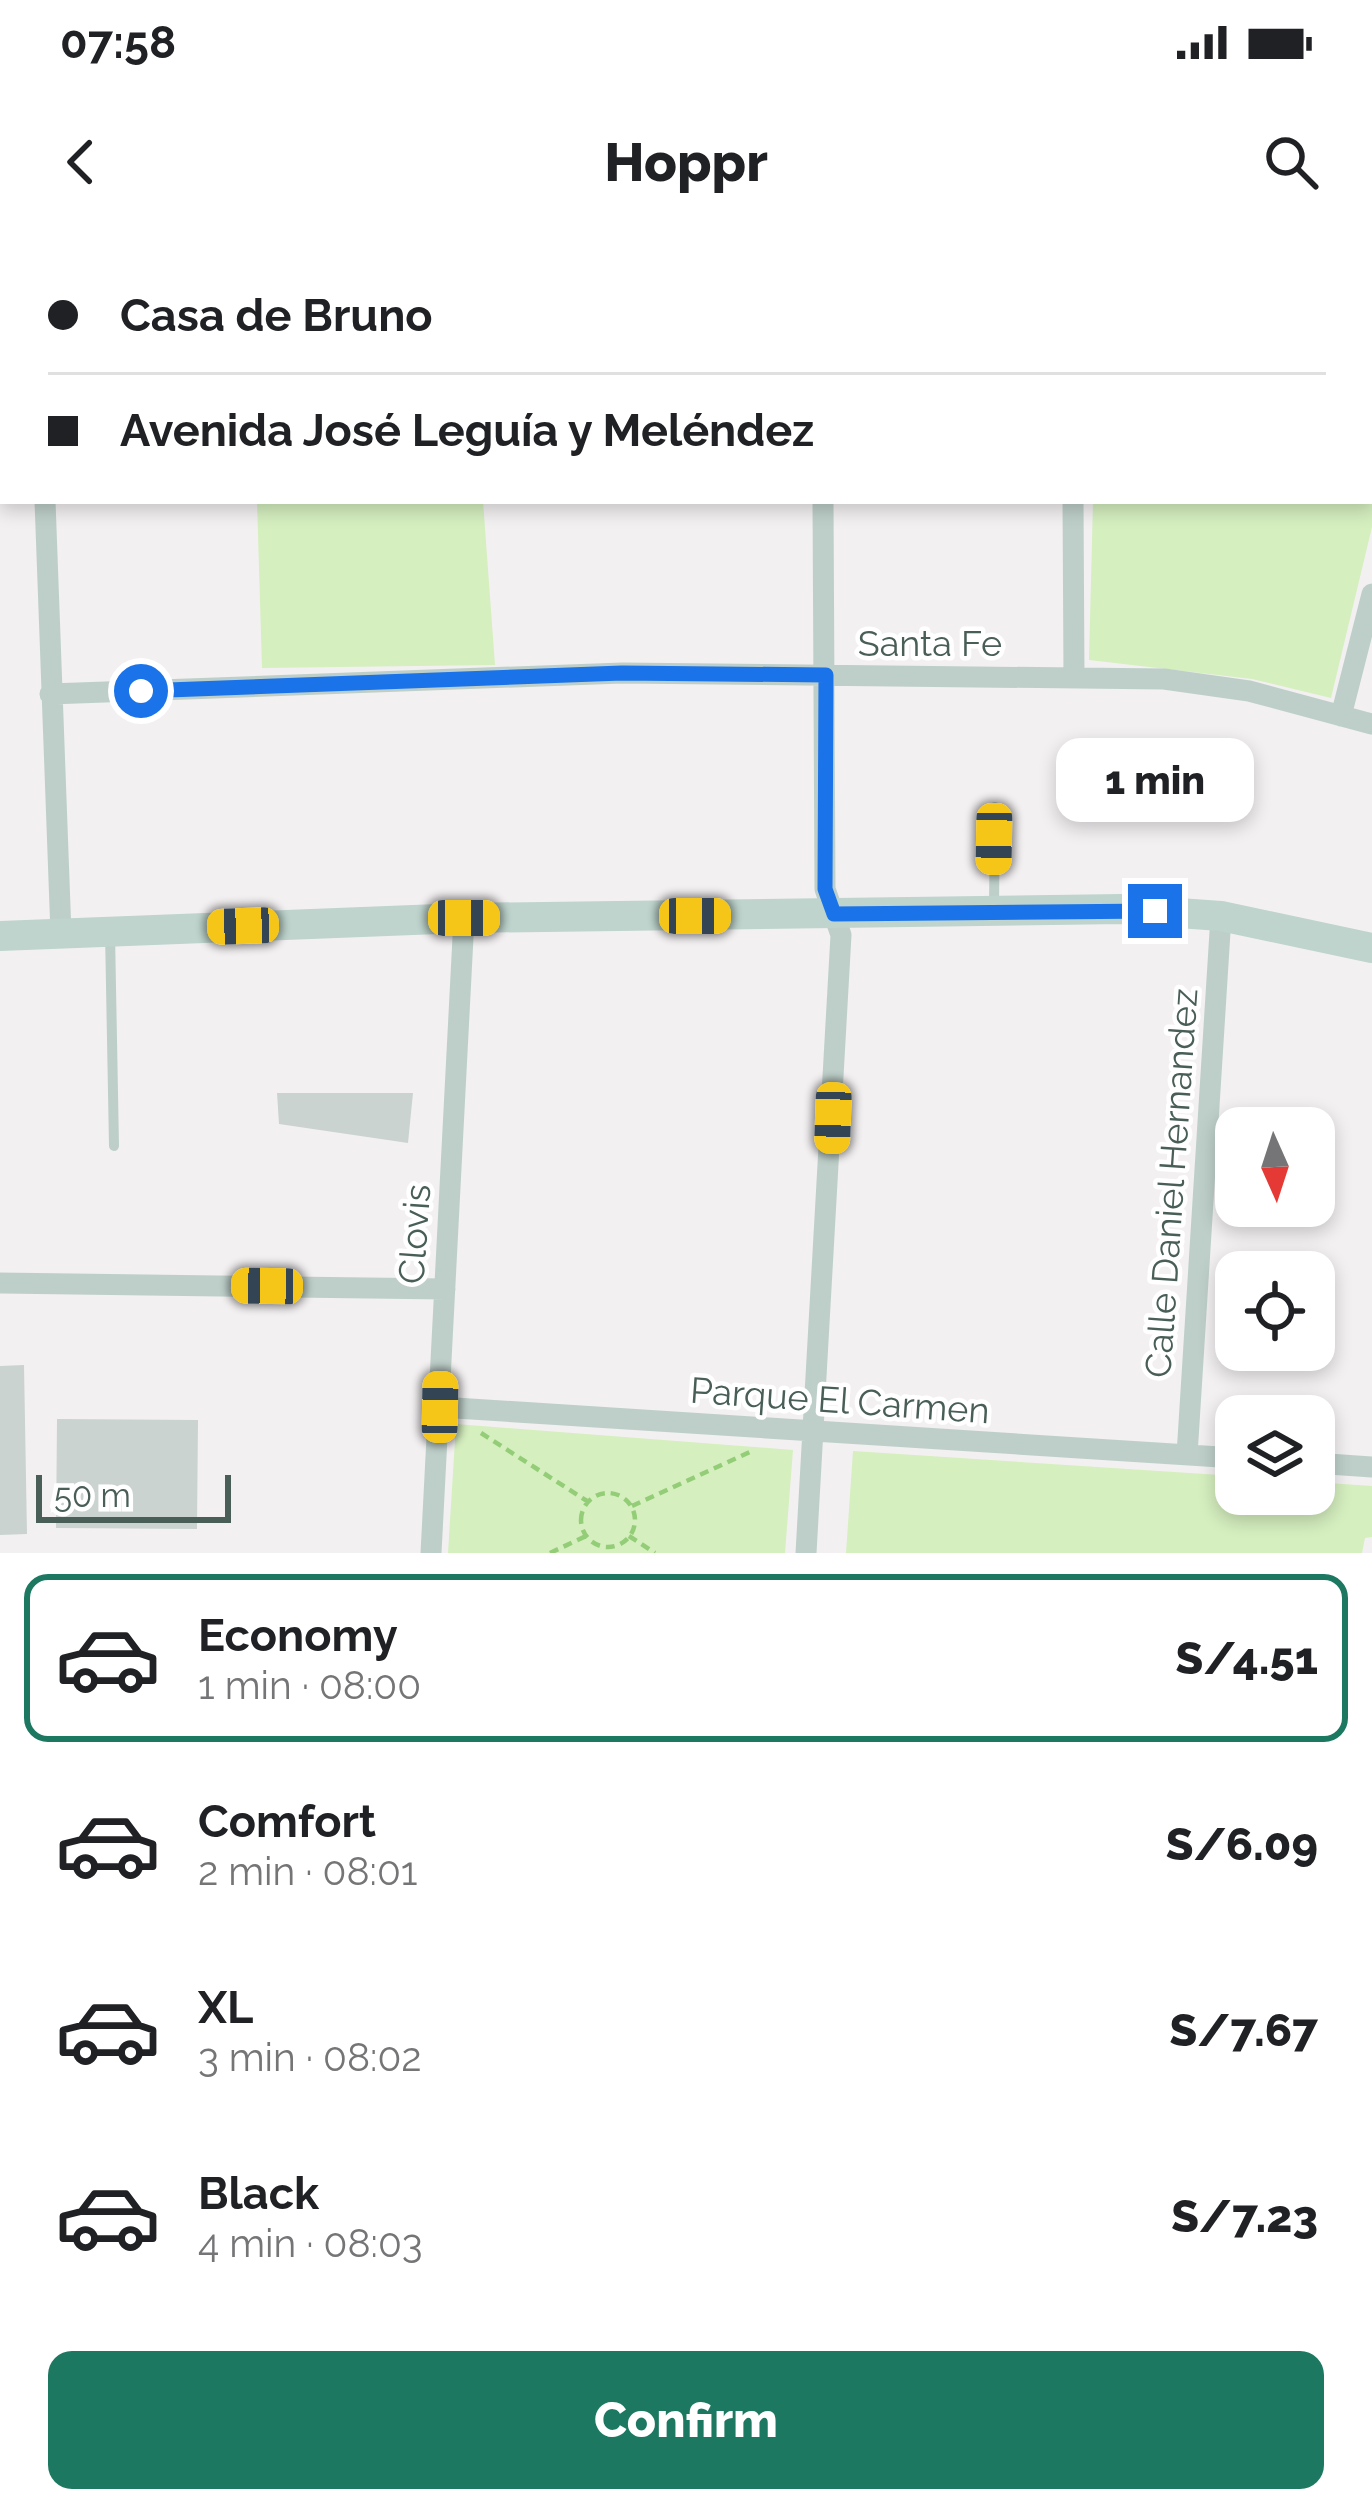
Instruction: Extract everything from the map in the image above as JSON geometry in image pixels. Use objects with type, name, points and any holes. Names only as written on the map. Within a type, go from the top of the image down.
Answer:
[{"type":"street","points":[[45,504],[61,934]]},
{"type":"street","points":[[806,1553],[841,935],[825,889],[823,504]]},
{"type":"street","points":[[1073,504],[1074,677]]},
{"type":"street","points":[[1341,716],[1372,594]]},
{"type":"street","name":"Santa Fe","points":[[50,694],[622,673],[1074,677],[1202,683],[1372,724]]},
{"type":"street","points":[[0,936],[464,918],[1122,909],[1221,916],[1372,949]]},
{"type":"street","name":"Calle Daniel Hernandez","points":[[1186,1455],[1221,916]]},
{"type":"street","name":"Clovis","points":[[431,1553],[464,918]]},
{"type":"street","points":[[0,1283],[445,1288]]},
{"type":"street","name":"Parque El Carmen","points":[[440,1407],[1215,1457]]},
{"type":"street","points":[[1335,1464],[1372,1467]]},
{"type":"lane","points":[[994,807],[994,910]]},
{"type":"lane","points":[[110,932],[114,1146]]},
{"type":"path","points":[[440,1407],[587,1502]]},
{"type":"path","points":[[632,1506],[757,1449]]},
{"type":"path","points":[[610,1492],[632,1506],[635,1521],[629,1536],[608,1547],[586,1536],[580,1520],[587,1502],[610,1492]]},
{"type":"path","points":[[550,1553],[586,1536]]},
{"type":"path","points":[[629,1536],[655,1553]]},
{"type":"green space","points":[[257,504],[483,504],[495,665],[262,668]]},
{"type":"green space","points":[[1093,504],[1372,504],[1372,527],[1331,698],[1252,679],[1089,660]]},
{"type":"green space","points":[[456,1424],[793,1450],[785,1553],[448,1553]]},
{"type":"green space","points":[[853,1451],[1215,1475],[1215,1515],[1335,1515],[1335,1483],[1372,1486],[1372,1537],[1365,1538],[1362,1553],[846,1553]]},
{"type":"building","points":[[277,1093],[413,1093],[408,1143],[279,1124]]},
{"type":"building","points":[[24,1365],[27,1534],[0,1535],[0,1366]]},
{"type":"building","points":[[57,1419],[198,1420],[197,1529],[56,1528]]},
{"type":"route","points":[[141,691],[622,673],[826,675],[825,889],[834,914],[1155,911]]}]
